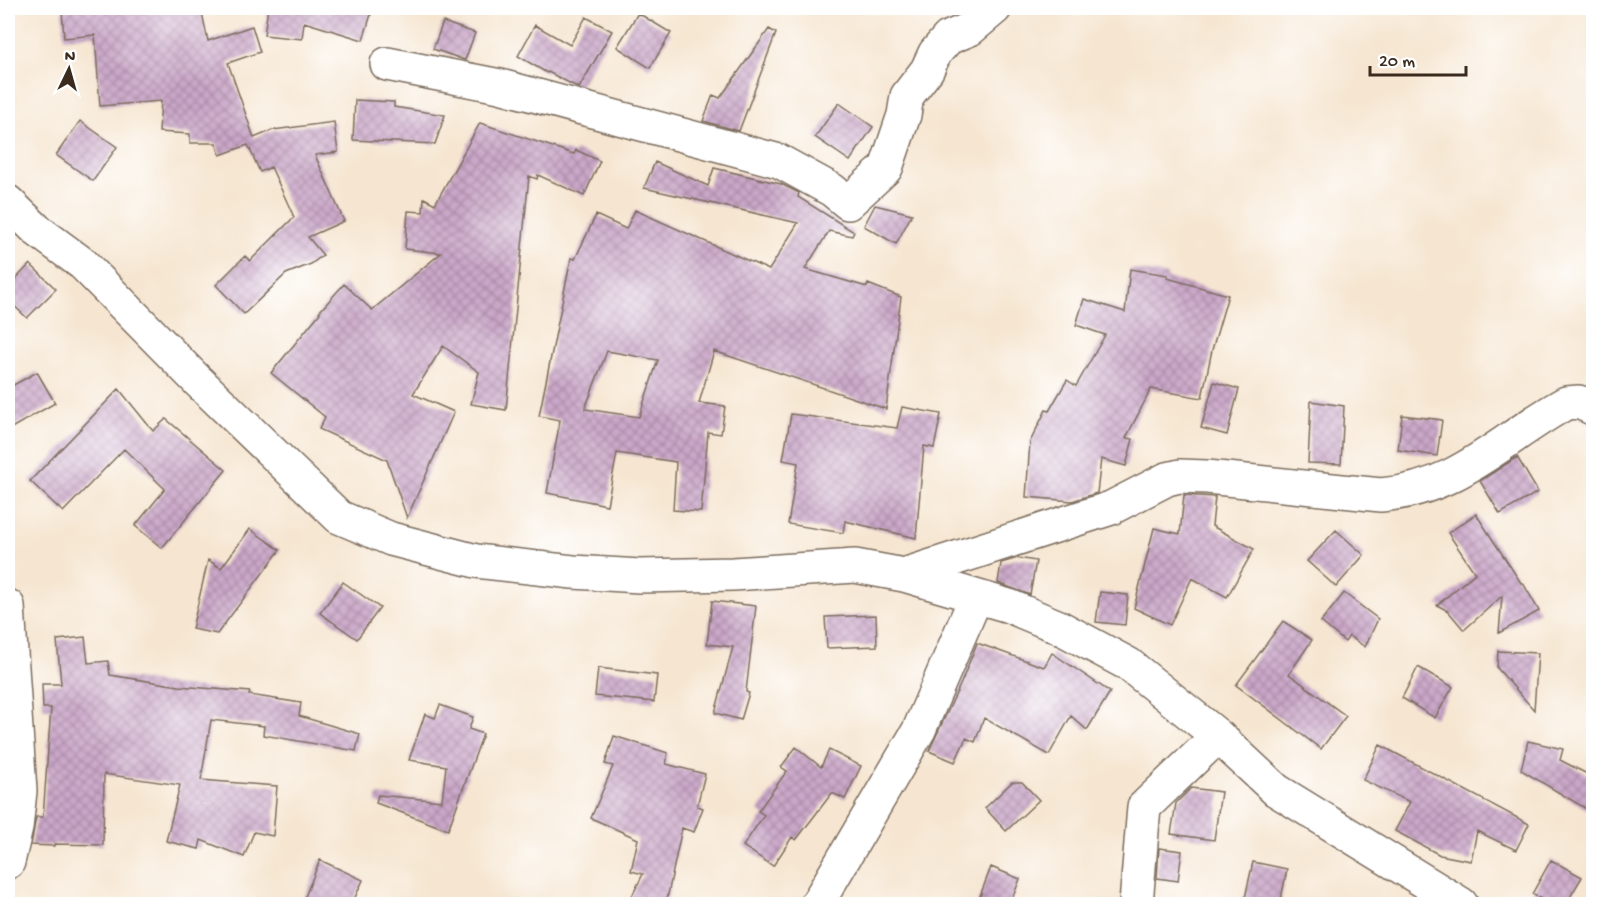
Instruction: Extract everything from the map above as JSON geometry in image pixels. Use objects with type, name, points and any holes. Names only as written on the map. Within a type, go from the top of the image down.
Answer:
[{"type":"street","points":[[387,64],[500,86],[779,161],[832,190],[848,203],[886,168],[904,115],[907,96],[927,70],[935,53],[948,38],[970,29],[995,8]]},
{"type":"street","points":[[8,202],[37,230],[83,264],[198,381],[339,517],[391,539],[476,561],[573,572],[640,576],[733,574],[855,566],[904,575],[1009,606],[1059,627],[1128,664],[1218,736],[1276,790],[1461,904]]},
{"type":"street","points":[[904,575],[1111,508],[1167,479],[1180,476],[1381,495],[1405,493],[1475,464],[1566,403],[1580,402],[1593,409]]},
{"type":"street","points":[[817,904],[919,730],[976,597]]},
{"type":"street","points":[[8,606],[20,791],[16,828],[8,862]]},
{"type":"street","points":[[1136,904],[1144,807],[1218,736]]},
{"type":"building","points":[[201,8],[208,41],[252,26],[260,52],[228,63],[254,138],[273,130],[334,122],[338,152],[315,155],[344,221],[308,237],[323,255],[311,264],[286,274],[244,314],[216,285],[245,256],[250,261],[294,217],[271,167],[260,172],[248,145],[220,155],[216,143],[190,143],[190,134],[159,132],[161,101],[100,106],[95,35],[64,38],[62,10]]},
{"type":"building","points":[[268,8],[373,8],[363,40],[304,22],[302,39],[264,35]]},
{"type":"building","points":[[638,13],[671,33],[650,68],[617,47]]},
{"type":"building","points":[[586,17],[612,31],[579,88],[518,56],[535,25],[570,45]]},
{"type":"building","points":[[443,22],[475,33],[465,60],[433,49]]},
{"type":"building","points":[[769,29],[776,33],[739,131],[703,121],[713,95],[720,98]]},
{"type":"building","points":[[355,100],[394,102],[394,107],[445,115],[435,144],[353,140]]},
{"type":"building","points":[[839,103],[873,127],[850,161],[815,137]]},
{"type":"building","points":[[80,121],[117,147],[93,181],[56,155]]},
{"type":"building","points":[[480,123],[574,154],[576,150],[600,161],[584,196],[538,175],[537,179],[529,176],[506,410],[471,404],[479,372],[443,346],[413,394],[454,412],[407,518],[387,460],[319,429],[325,417],[271,373],[344,284],[372,310],[441,253],[405,249],[408,211],[423,212],[424,198],[435,204]]},
{"type":"building","points":[[655,162],[708,186],[714,168],[781,184],[799,193],[798,197],[854,232],[852,236],[829,231],[805,269],[867,287],[868,284],[901,297],[886,409],[714,351],[699,403],[725,406],[721,434],[708,432],[701,512],[673,510],[676,462],[617,453],[607,505],[547,493],[560,420],[539,416],[571,258],[575,259],[596,215],[626,229],[635,210],[769,270],[798,223],[644,188]],"holes":[[[607,351],[658,360],[639,417],[585,409]]]},
{"type":"building","points":[[875,205],[912,214],[896,244],[864,226]]},
{"type":"building","points":[[30,264],[56,289],[27,318],[8,300],[8,287]]},
{"type":"building","points":[[1130,269],[1168,275],[1167,278],[1228,295],[1212,350],[1202,398],[1151,389],[1126,438],[1133,439],[1126,466],[1101,459],[1097,493],[1072,501],[1026,497],[1030,442],[1046,410],[1049,411],[1067,380],[1076,386],[1105,335],[1076,325],[1084,299],[1125,312]]},
{"type":"building","points":[[37,372],[55,403],[8,430],[8,388]]},
{"type":"building","points":[[1214,382],[1239,389],[1227,435],[1201,428]]},
{"type":"building","points":[[119,389],[153,431],[166,419],[226,470],[162,548],[135,526],[165,489],[124,449],[63,512],[30,481]]},
{"type":"building","points":[[1311,401],[1344,406],[1341,464],[1308,463]]},
{"type":"building","points":[[902,407],[941,414],[934,448],[924,446],[916,538],[845,521],[843,533],[788,524],[798,463],[783,460],[791,414],[897,428]]},
{"type":"building","points":[[1402,415],[1442,420],[1437,456],[1398,450]]},
{"type":"building","points":[[1517,457],[1538,492],[1500,514],[1480,481]]},
{"type":"building","points":[[1184,495],[1215,497],[1212,526],[1254,549],[1227,597],[1192,578],[1170,625],[1134,608],[1154,528],[1180,534]]},
{"type":"building","points":[[1476,514],[1523,583],[1539,611],[1499,633],[1502,596],[1464,630],[1448,611],[1437,605],[1475,573],[1448,533]]},
{"type":"building","points":[[250,529],[280,550],[217,634],[192,629],[208,560],[221,568]]},
{"type":"building","points":[[1336,530],[1364,555],[1336,587],[1307,561]]},
{"type":"building","points":[[1018,558],[1036,561],[1030,595],[998,583],[1001,563]]},
{"type":"building","points":[[343,582],[380,608],[357,639],[320,613]]},
{"type":"building","points":[[1100,592],[1128,595],[1125,625],[1096,622]]},
{"type":"building","points":[[1344,593],[1378,619],[1365,647],[1349,636],[1345,642],[1321,622]]},
{"type":"building","points":[[712,601],[756,606],[746,692],[749,693],[741,720],[715,713],[733,647],[707,644]]},
{"type":"building","points":[[876,615],[877,646],[827,648],[825,617]]},
{"type":"building","points":[[1283,621],[1312,640],[1289,674],[1346,716],[1321,749],[1236,685]]},
{"type":"building","points":[[85,637],[88,663],[108,661],[110,675],[179,686],[250,692],[249,695],[301,703],[299,716],[360,734],[356,751],[263,735],[264,726],[211,720],[201,780],[277,786],[273,836],[254,832],[244,857],[201,840],[199,849],[166,841],[180,785],[104,774],[103,845],[31,845],[36,817],[43,817],[51,708],[43,708],[42,684],[61,684],[57,640]]},
{"type":"building","points":[[977,643],[1044,667],[1052,653],[1110,692],[1087,730],[1071,716],[1049,755],[984,718],[975,742],[966,738],[955,762],[929,751]]},
{"type":"building","points":[[1498,651],[1538,653],[1534,710],[1497,668]]},
{"type":"building","points":[[1418,667],[1453,687],[1435,718],[1402,698]]},
{"type":"building","points":[[598,668],[657,675],[654,702],[595,696]]},
{"type":"building","points":[[440,705],[473,717],[469,729],[483,734],[448,830],[376,803],[378,795],[442,801],[446,766],[409,760],[425,714],[435,718]]},
{"type":"building","points":[[614,736],[668,753],[666,764],[705,774],[697,806],[703,808],[694,832],[682,828],[666,904],[628,904],[643,874],[631,871],[638,839],[591,818],[613,766],[605,764]]},
{"type":"building","points":[[1528,741],[1563,749],[1560,760],[1593,777],[1593,813],[1521,770]]},
{"type":"building","points":[[1380,745],[1529,824],[1516,850],[1477,831],[1471,861],[1440,855],[1395,831],[1410,802],[1363,780]]},
{"type":"building","points":[[796,747],[821,767],[829,750],[861,766],[845,799],[832,793],[796,840],[792,837],[773,866],[743,846],[764,815],[758,811],[787,771],[781,767]]},
{"type":"building","points":[[1012,782],[1022,782],[1039,800],[1006,831],[985,808]]},
{"type":"building","points":[[1191,788],[1221,792],[1214,840],[1171,834],[1176,803]]},
{"type":"building","points":[[1159,848],[1182,851],[1178,881],[1157,878]]},
{"type":"building","points":[[320,860],[363,880],[352,904],[302,904]]},
{"type":"building","points":[[1551,860],[1582,877],[1566,904],[1550,904],[1532,894]]},
{"type":"building","points":[[1253,862],[1287,869],[1280,904],[1245,898]]},
{"type":"building","points":[[991,867],[1020,879],[1010,904],[977,904]]}]
